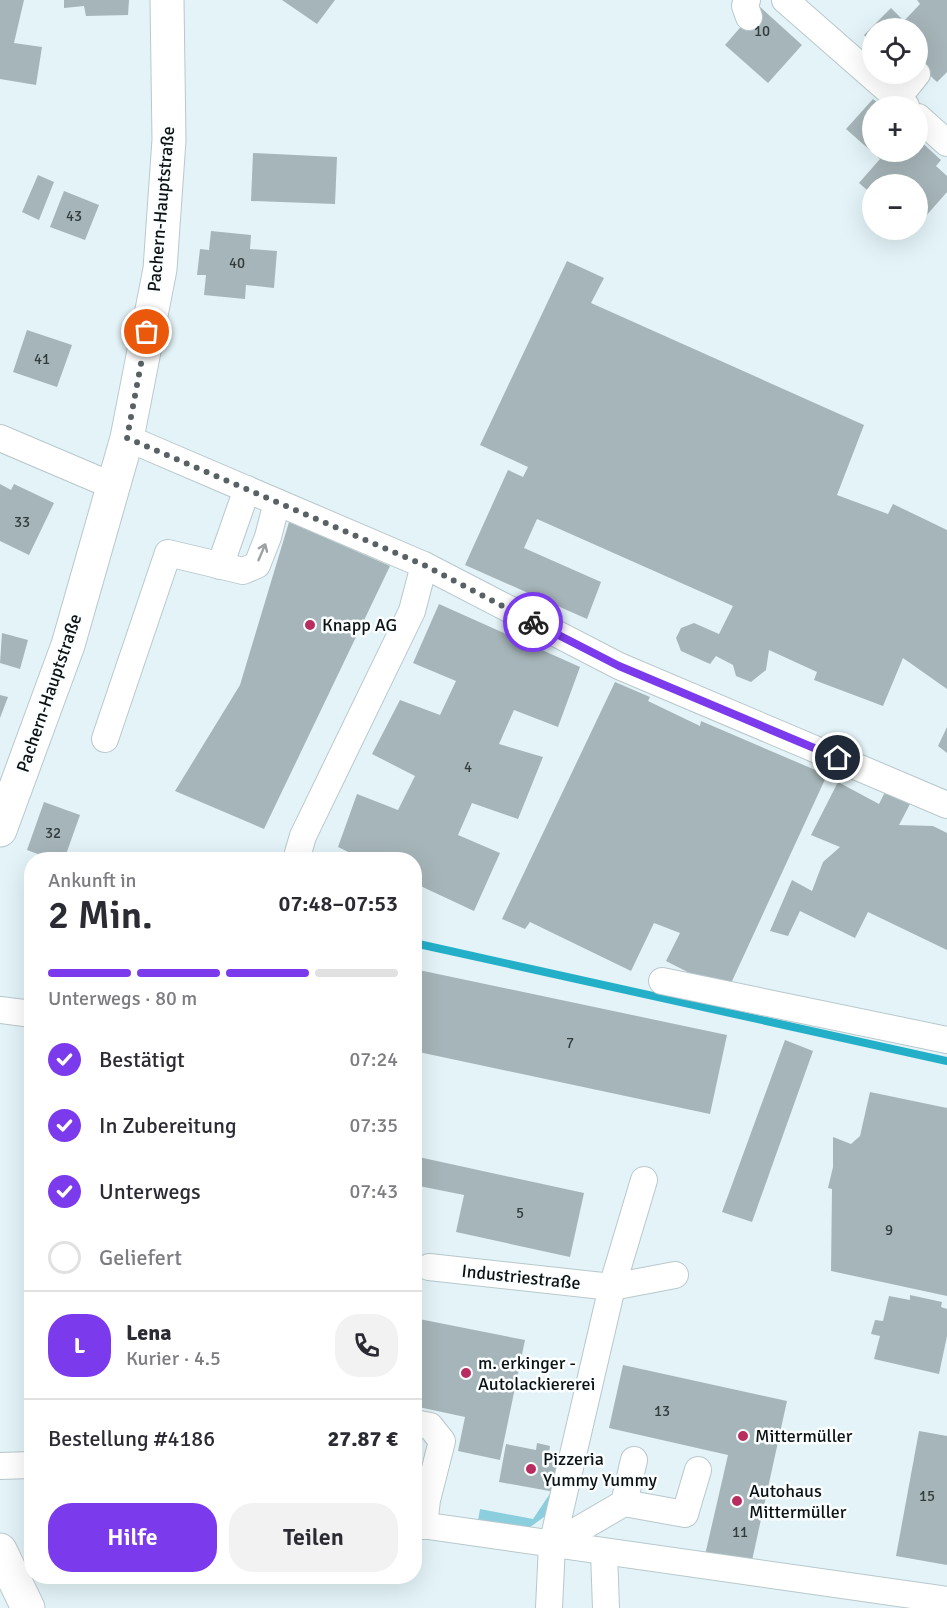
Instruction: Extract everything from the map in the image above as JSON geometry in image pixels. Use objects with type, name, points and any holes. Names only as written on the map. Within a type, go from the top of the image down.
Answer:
[{"type":"main road","name":"Pachern-Hauptstraße","points":[[0,830],[68,645],[127,438],[160,269],[169,140],[167,0]]},
{"type":"main road","points":[[0,1550],[28,1608]]},
{"type":"street","points":[[785,0],[894,96]]},
{"type":"street","points":[[928,126],[947,143]]},
{"type":"street","points":[[0,438],[113,486]]},
{"type":"street","points":[[127,438],[424,565],[619,666],[947,805]]},
{"type":"street","points":[[220,567],[247,489]]},
{"type":"street","points":[[105,739],[168,554],[243,571],[257,565],[268,537],[277,502]]},
{"type":"street","points":[[298,852],[303,836],[412,611],[424,565]]},
{"type":"street","points":[[662,981],[947,1040]]},
{"type":"street","points":[[0,1010],[24,1013]]},
{"type":"street","points":[[549,1608],[552,1545],[612,1287],[644,1180]]},
{"type":"street","name":"Industriestraße","points":[[429,1267],[612,1287],[675,1275]]},
{"type":"street","points":[[422,1424],[430,1425],[442,1442],[422,1517]]},
{"type":"street","points":[[624,1503],[634,1460]]},
{"type":"street","points":[[0,1466],[24,1466]]},
{"type":"street","points":[[552,1545],[624,1503],[685,1514],[698,1470]]},
{"type":"street","points":[[422,1525],[947,1600]]},
{"type":"street","points":[[604,1552],[606,1608]]},
{"type":"shaded area","points":[[551,1492],[560,1493],[555,1509],[526,1530],[478,1521],[480,1509],[533,1519]]},
{"type":"building","points":[[0,0],[24,0],[14,43],[42,47],[36,85],[0,79]]},
{"type":"building","points":[[64,0],[129,0],[128,15],[86,16],[84,6],[64,8]]},
{"type":"building","points":[[282,0],[335,0],[317,24]]},
{"type":"building","points":[[917,0],[947,0],[947,72],[937,82],[928,73],[928,18],[907,18],[920,4]]},
{"type":"building","points":[[759,6],[802,45],[768,83],[725,45]]},
{"type":"building","points":[[891,8],[901,18],[881,18]]},
{"type":"building","points":[[862,111],[862,143],[846,129]]},
{"type":"building","points":[[928,148],[941,160],[936,166],[947,176],[947,192],[928,214],[928,174],[867,174],[877,162],[928,162]]},
{"type":"building","points":[[253,153],[337,157],[335,204],[251,201]]},
{"type":"building","points":[[38,175],[54,182],[39,220],[22,212]]},
{"type":"building","points":[[64,191],[99,205],[85,240],[50,227]]},
{"type":"building","points":[[211,231],[251,235],[250,249],[277,251],[274,288],[246,285],[245,299],[204,295],[206,275],[197,275],[200,249],[209,250]]},
{"type":"building","points":[[567,261],[604,278],[591,303],[864,425],[837,495],[888,514],[893,504],[947,530],[947,689],[903,658],[883,706],[814,680],[817,672],[769,650],[766,670],[751,682],[736,676],[733,665],[716,656],[710,664],[681,651],[676,638],[681,628],[694,623],[719,634],[733,606],[537,519],[524,548],[601,582],[587,619],[465,565],[508,470],[523,477],[528,467],[480,445]]},
{"type":"building","points":[[27,330],[72,345],[57,387],[13,372]]},
{"type":"building","points":[[0,484],[11,490],[14,484],[54,503],[29,555],[0,541]]},
{"type":"building","name":"Knapp AG","points":[[289,522],[390,566],[264,829],[175,791],[240,685]]},
{"type":"building","points":[[439,604],[580,667],[558,727],[514,710],[499,744],[543,757],[518,819],[472,803],[458,835],[500,853],[474,911],[422,887],[422,852],[348,852],[338,847],[357,794],[398,810],[415,776],[372,754],[400,700],[440,715],[456,681],[413,663]]},
{"type":"building","points":[[2,633],[28,640],[20,669],[0,663]]},
{"type":"building","points":[[615,682],[650,697],[648,701],[700,726],[701,721],[827,775],[727,992],[666,961],[680,933],[654,923],[631,971],[530,922],[525,929],[502,919]]},
{"type":"building","points":[[0,695],[8,697],[0,718]]},
{"type":"building","points":[[947,727],[947,753],[938,746]]},
{"type":"building","points":[[838,782],[879,804],[885,792],[910,804],[899,825],[933,826],[947,833],[947,950],[868,912],[855,938],[800,911],[788,936],[770,931],[792,880],[812,891],[823,862],[840,847],[811,835]]},
{"type":"building","points":[[44,802],[80,815],[67,852],[27,850]]},
{"type":"building","points":[[422,971],[727,1035],[710,1114],[422,1053]]},
{"type":"building","points":[[785,1040],[813,1051],[752,1222],[722,1212]]},
{"type":"building","points":[[870,1092],[947,1108],[947,1296],[831,1271],[832,1189],[828,1188],[833,1167],[833,1137],[851,1144],[860,1136]]},
{"type":"building","points":[[422,1158],[584,1193],[570,1257],[456,1232],[464,1195],[422,1187]]},
{"type":"building","points":[[910,1295],[942,1302],[941,1307],[947,1309],[947,1336],[939,1374],[874,1359],[880,1336],[871,1334],[875,1320],[883,1321],[889,1296],[910,1300]]},
{"type":"building","name":"m. erkinger - Autolackiererei","points":[[422,1320],[525,1340],[500,1460],[458,1451],[465,1417],[422,1408]]},
{"type":"building","points":[[623,1365],[787,1401],[751,1565],[705,1555],[728,1455],[609,1428]]},
{"type":"building","points":[[919,1431],[947,1436],[947,1565],[896,1556]]},
{"type":"building","name":"Pizzeria Yummy Yummy","points":[[537,1443],[550,1446],[549,1453],[562,1456],[555,1492],[499,1482],[506,1444],[536,1450]]},
{"type":"waterway","points":[[422,945],[947,1061]]},
{"type":"way so far","points":[[147,332],[127,438],[424,565],[533,622]]},
{"type":"place","name":"Knapp AG","points":[[310,625]]},
{"type":"place","name":"m. erkinger - Autolackiererei","points":[[466,1373]]},
{"type":"place","name":"Mittermüller","points":[[743,1436]]},
{"type":"place","name":"Pizzeria Yummy Yummy","points":[[531,1469]]},
{"type":"place","name":"Autohaus Mittermüller","points":[[737,1501]]},
{"type":"route","points":[[533,622],[619,666],[838,758]]}]
